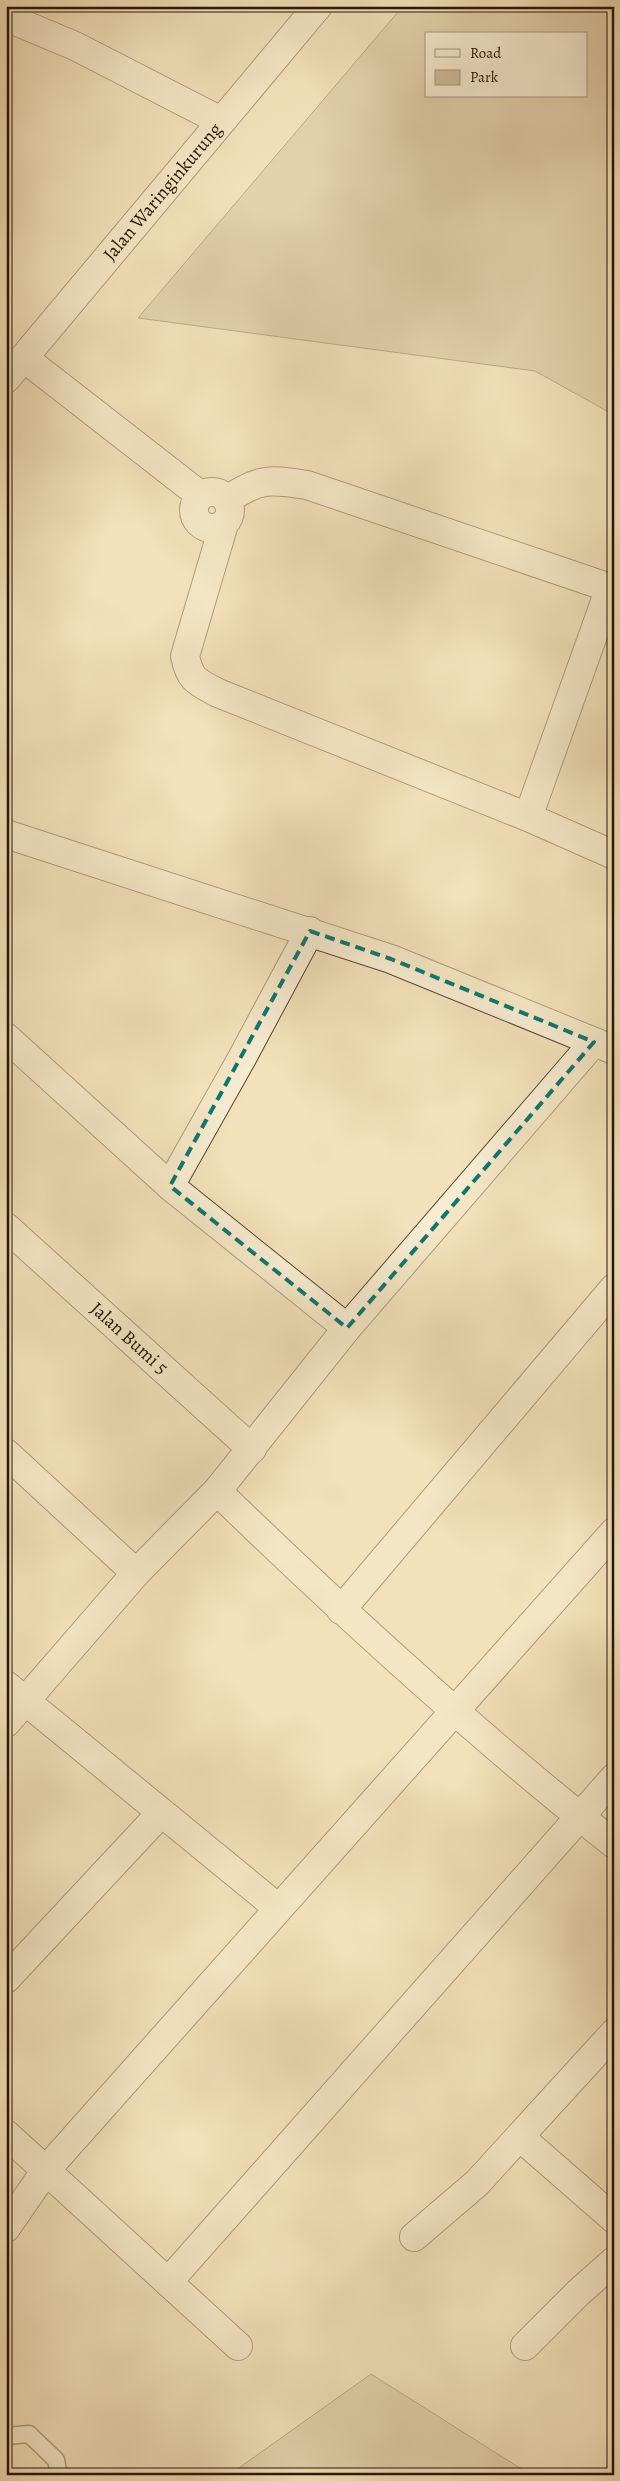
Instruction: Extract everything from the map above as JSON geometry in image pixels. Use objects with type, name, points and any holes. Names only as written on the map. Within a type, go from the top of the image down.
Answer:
[{"type":"street","name":"Jalan Waringinkurung","points":[[6,379],[318,6]]},
{"type":"street","points":[[6,17],[75,46],[221,121]]},
{"type":"street","points":[[24,358],[200,495],[193,510],[195,518],[209,528],[217,528],[226,512],[249,485],[275,480],[307,485],[612,589],[528,816]]},
{"type":"street","points":[[226,512],[184,656],[187,669],[193,680],[218,693],[528,816],[614,855]]},
{"type":"street","points":[[6,834],[310,931],[391,959],[604,1046],[348,1328],[217,1491],[16,1693],[6,1722]]},
{"type":"street","points":[[170,1186],[242,1058],[310,931]]},
{"type":"street","points":[[6,1037],[170,1186],[348,1328]]},
{"type":"street","name":"Jalan Bumi 5","points":[[6,1226],[252,1449]]},
{"type":"street","points":[[341,1610],[614,1288]]},
{"type":"street","points":[[6,1453],[136,1573]]},
{"type":"street","points":[[217,1491],[341,1610],[456,1712],[614,1844]]},
{"type":"street","points":[[6,2228],[46,2170],[278,1908],[456,1712],[614,1532]]},
{"type":"street","points":[[16,1693],[278,1908]]},
{"type":"street","points":[[168,2282],[614,1778]]},
{"type":"street","points":[[6,1980],[161,1813]]},
{"type":"street","points":[[414,2237],[477,2183],[614,2033]]},
{"type":"street","points":[[6,2134],[238,2346]]},
{"type":"street","points":[[520,2137],[614,2219]]},
{"type":"street","points":[[525,2346],[578,2293],[614,2261]]},
{"type":"lane","points":[[6,2436],[29,2434],[56,2460],[59,2475]]},
{"type":"highlighted area","points":[[310,931],[391,959],[594,1042],[347,1328],[170,1186]]},
{"type":"green space","points":[[403,6],[614,6],[614,415],[535,371],[138,318]]},
{"type":"green space","points":[[371,2374],[531,2475],[229,2475]]}]
